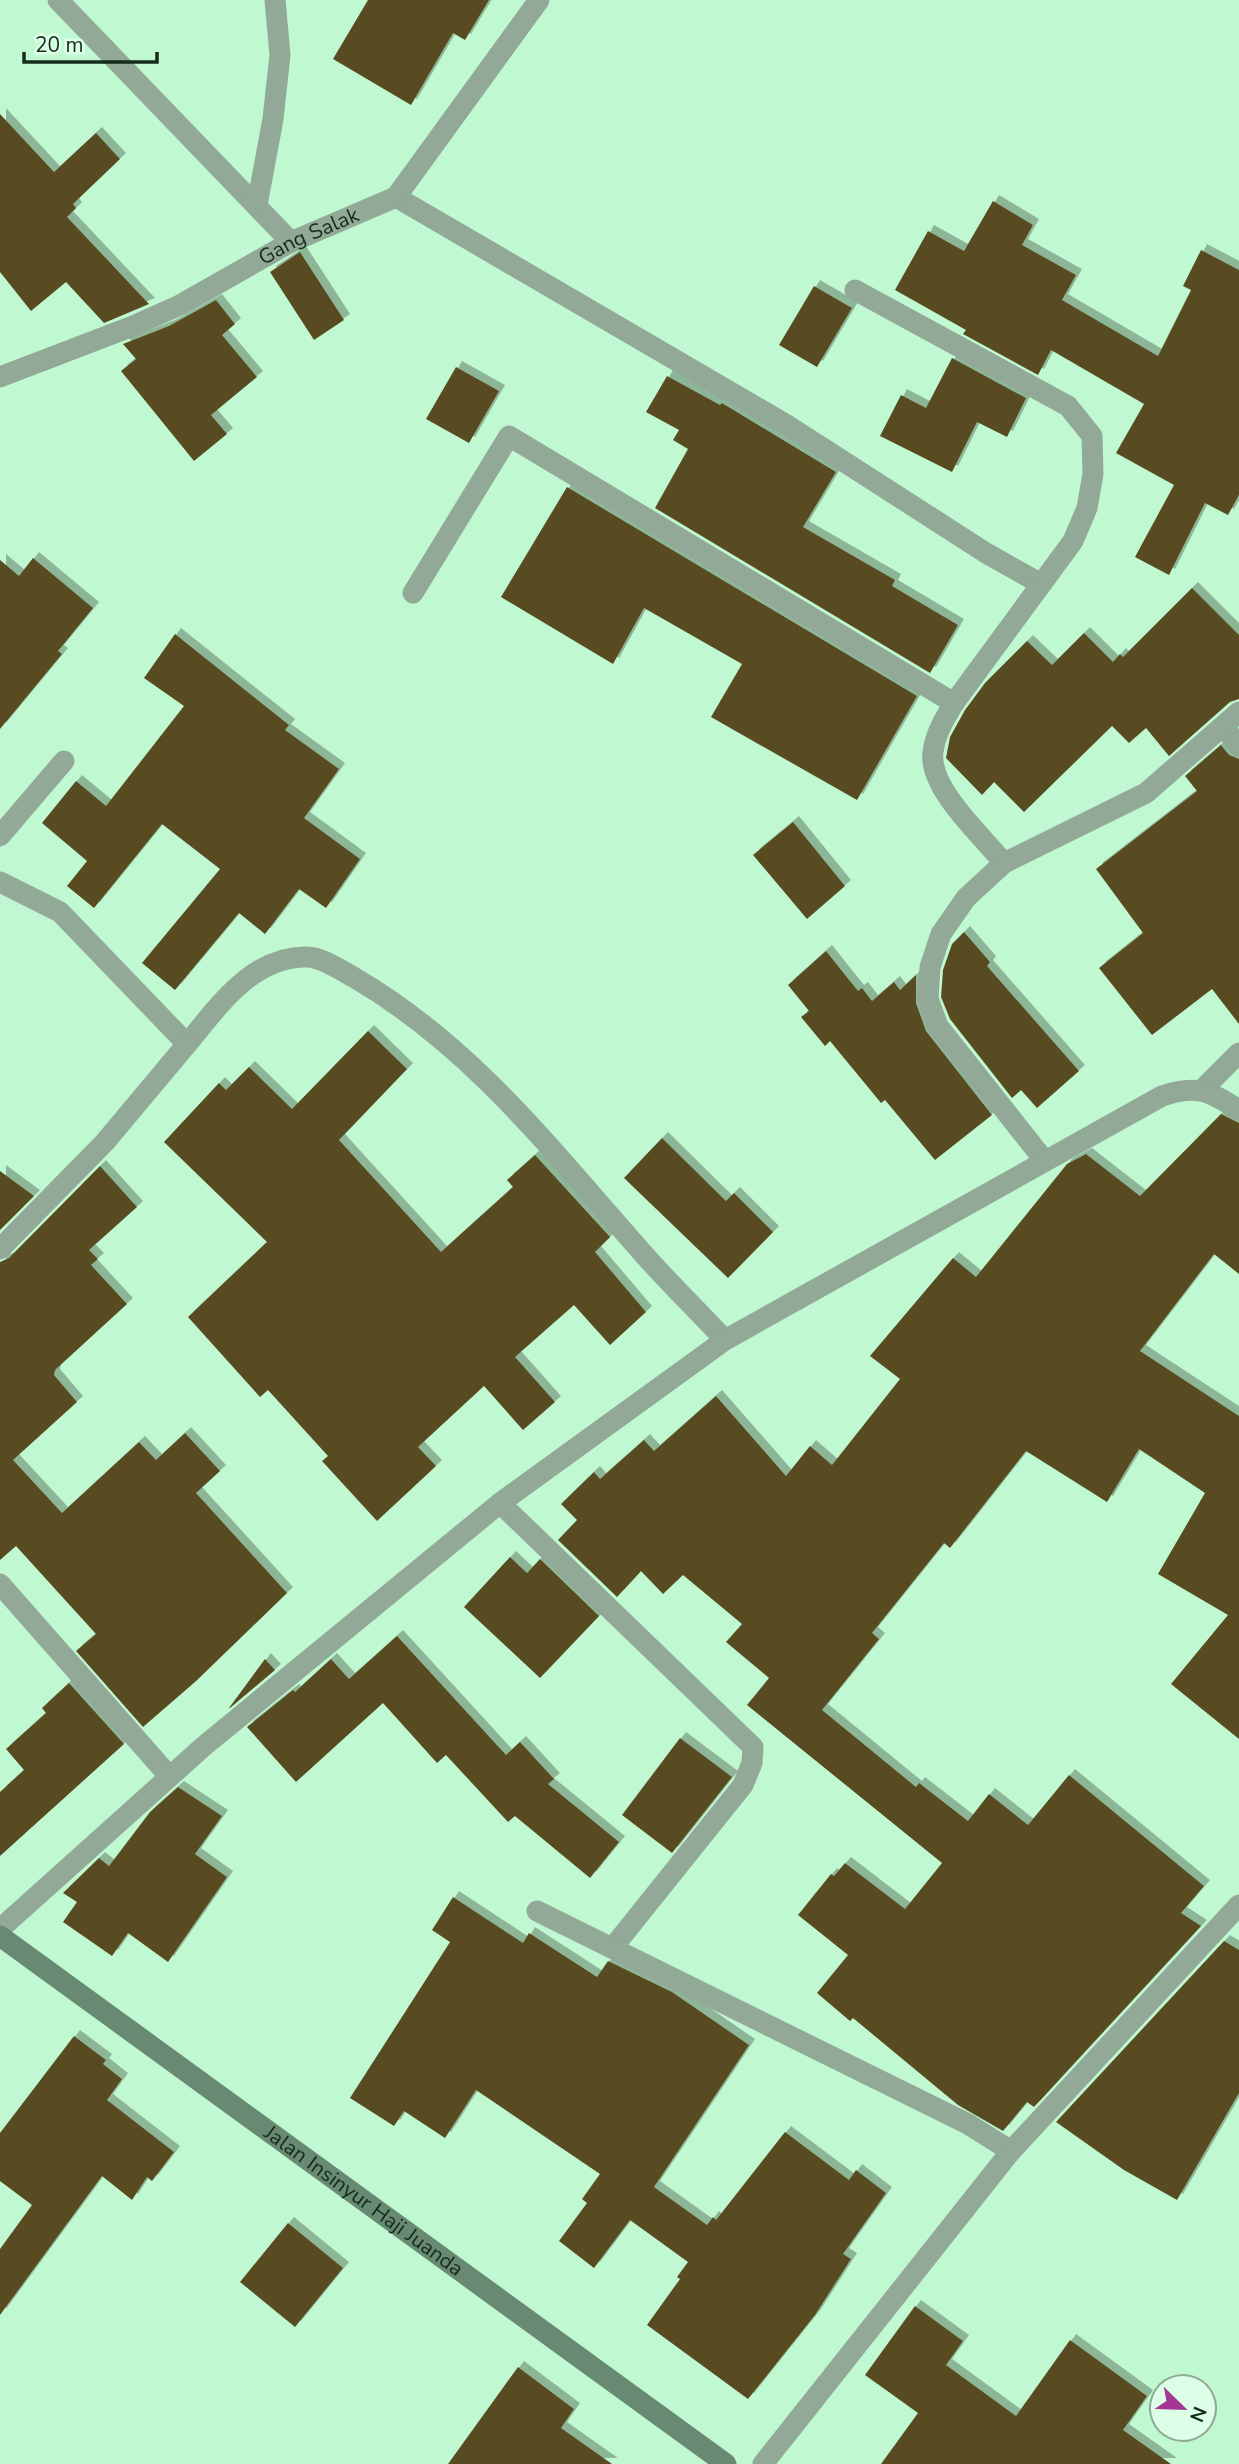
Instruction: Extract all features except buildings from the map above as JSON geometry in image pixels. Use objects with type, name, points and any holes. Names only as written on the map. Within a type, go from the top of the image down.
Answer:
[{"type":"main road","name":"Jalan Insinyur Haji Juanda","points":[[0,1936],[726,2464]]},
{"type":"street","points":[[58,0],[291,242]]},
{"type":"street","points":[[257,205],[273,119],[280,55],[275,0]]},
{"type":"street","points":[[539,0],[396,197],[787,425],[986,553],[1041,584]]},
{"type":"street","name":"Gang Salak","points":[[0,377],[180,305],[291,242],[396,197]]},
{"type":"street","points":[[855,290],[1068,406],[1091,436],[1093,474],[1087,508],[1073,541],[954,703],[939,728],[932,753],[935,776],[1004,863]]},
{"type":"street","points":[[413,593],[509,436],[954,703]]},
{"type":"street","points":[[1044,1160],[938,1027],[928,999],[930,967],[941,934],[966,898],[1004,863],[1146,793],[1231,719],[1239,746]]},
{"type":"street","points":[[0,836],[64,761]]},
{"type":"street","points":[[0,882],[60,912],[187,1044]]},
{"type":"street","points":[[0,1250],[106,1142],[242,981],[275,962],[308,956],[337,968],[383,994],[437,1033],[480,1072],[575,1172],[649,1260],[726,1339]]},
{"type":"street","points":[[1200,1090],[1239,1054]]},
{"type":"street","points":[[0,1929],[169,1776],[500,1503],[726,1339],[1162,1096],[1184,1088],[1200,1090],[1239,1110]]},
{"type":"street","points":[[500,1503],[753,1747],[752,1763],[743,1785],[614,1947]]},
{"type":"street","points":[[0,1584],[169,1776]]},
{"type":"street","points":[[763,2464],[1011,2151],[1239,1905]]},
{"type":"street","points":[[537,1911],[968,2124],[1011,2151]]}]
